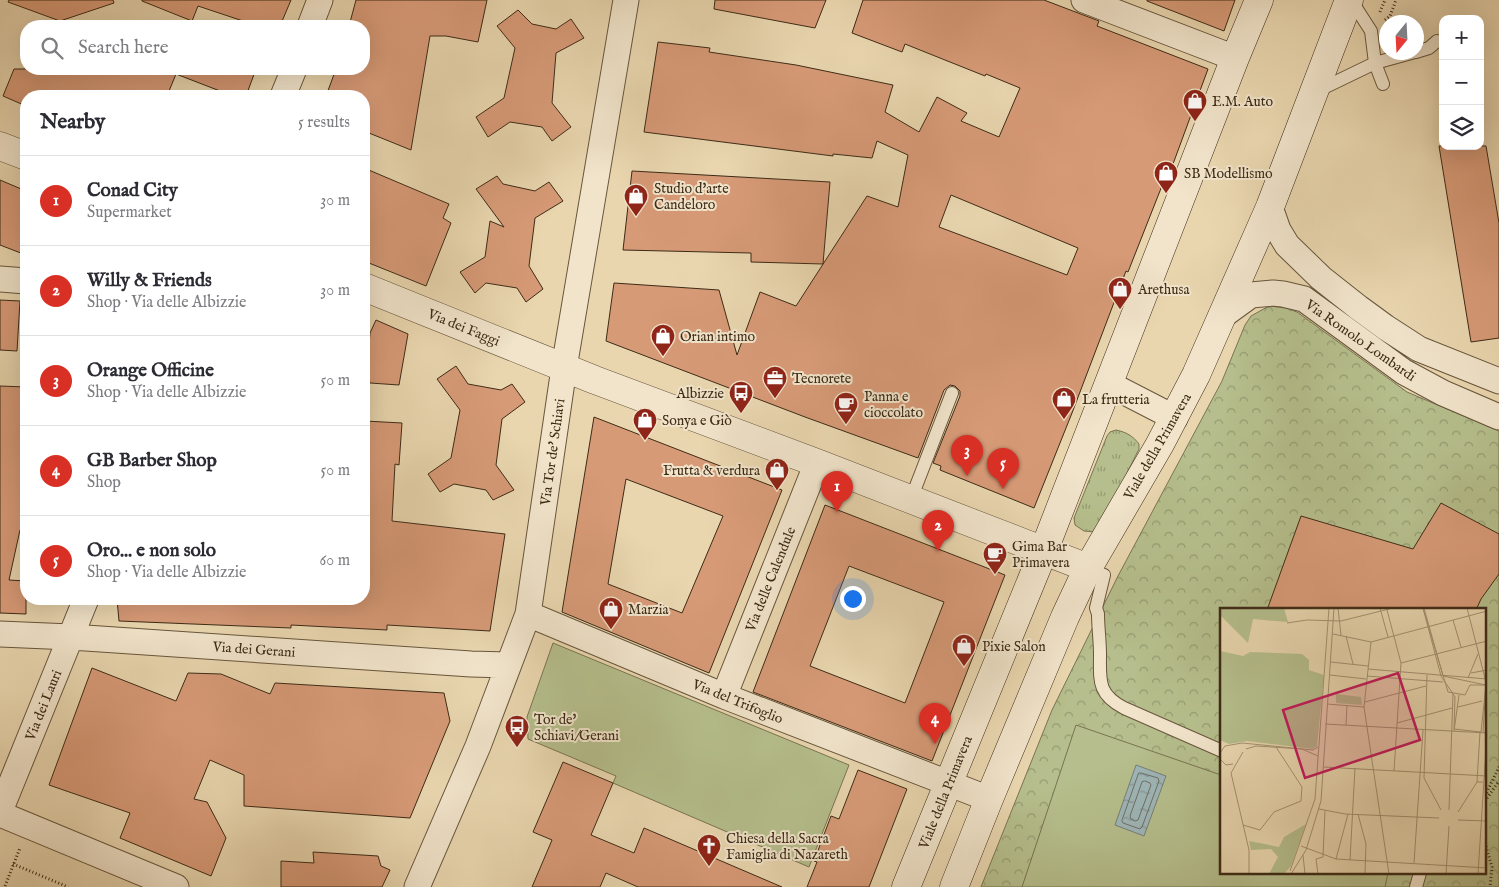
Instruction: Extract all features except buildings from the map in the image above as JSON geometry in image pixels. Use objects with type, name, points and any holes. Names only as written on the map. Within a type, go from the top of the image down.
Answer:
[{"type":"main road","name":"Viale della Primavera","points":[[906,887],[1044,550],[1259,0]]},
{"type":"main road","name":"Viale della Primavera","points":[[954,887],[1065,616],[1088,568],[1175,418],[1196,376],[1270,207],[1350,0]]},
{"type":"main road","points":[[0,146],[20,154]]},
{"type":"main road","name":"Via dei Faggi","points":[[370,289],[564,368],[1088,568]]},
{"type":"street","points":[[312,20],[320,0]]},
{"type":"street","name":"Via Tor de' Schiavi","points":[[417,887],[478,746],[528,614],[564,368],[626,0]]},
{"type":"street","points":[[1084,0],[1235,58]]},
{"type":"street","points":[[285,90],[292,75]]},
{"type":"street","name":"Via Romolo Lombardi","points":[[1270,207],[1278,230],[1287,244],[1321,278],[1359,308],[1419,349],[1499,381]]},
{"type":"street","points":[[0,279],[20,281]]},
{"type":"street","name":"Via Romolo Lombardi","points":[[1222,316],[1251,295],[1272,293],[1304,299],[1410,376],[1456,399],[1499,417]]},
{"type":"street","points":[[1108,384],[1175,418]]},
{"type":"street","name":"Via delle Calendule","points":[[724,696],[817,463]]},
{"type":"street","name":"Via dei Lauri","points":[[0,812],[84,605]]},
{"type":"street","name":"Via del Trifoglio","points":[[528,614],[724,696],[989,799]]},
{"type":"street","name":"Via dei Gerani","points":[[0,634],[508,665]]},
{"type":"street","points":[[0,812],[176,887]]},
{"type":"lane","points":[[1350,0],[1371,30],[1375,63],[1383,84]]},
{"type":"lane","points":[[1424,50],[1437,41]]},
{"type":"lane","points":[[1313,93],[1375,63],[1386,60]]},
{"type":"lane","points":[[911,500],[952,393]]},
{"type":"lane","points":[[1088,568],[1104,575],[1096,608],[1098,614],[1100,677],[1104,692],[1109,699],[1124,708],[1220,750]]},
{"type":"lane","points":[[1416,887],[1420,874]]},
{"type":"path","points":[[1380,13],[1385,0]]},
{"type":"path","points":[[1390,15],[1396,0]]},
{"type":"path","points":[[1486,794],[1499,767]]},
{"type":"path","points":[[1486,800],[1499,781]]},
{"type":"path","points":[[5,886],[23,840]]},
{"type":"path","points":[[1486,846],[1492,867],[1490,887]]},
{"type":"path","points":[[14,864],[68,887]]},
{"type":"green space","points":[[1269,306],[1286,308],[1297,312],[1407,392],[1499,431],[1499,887],[981,887],[1052,710],[1118,576],[1222,381],[1245,325],[1251,316]]},
{"type":"green space","points":[[1116,430],[1132,437],[1139,444],[1139,449],[1100,527],[1095,532],[1084,531],[1075,525],[1074,518],[1107,436],[1110,432]]},
{"type":"green space","points":[[553,643],[849,765],[809,867],[613,783],[616,776],[528,739],[527,717]]},
{"type":"green space","points":[[1076,725],[1220,775],[1220,874],[1388,874],[1385,887],[1022,887]]},
{"type":"water","points":[[1136,765],[1166,776],[1144,836],[1115,825]]},
{"type":"place","name":"E.M. Auto","points":[[1195,122]]},
{"type":"place","name":"SB Modellismo","points":[[1166,194]]},
{"type":"place","name":"Studio d'arte Candeloro","points":[[636,217]]},
{"type":"place","name":"Arethusa","points":[[1120,310]]},
{"type":"place","name":"Orian intimo","points":[[663,357]]},
{"type":"place","name":"Tecnorete","points":[[775,399]]},
{"type":"place","name":"Albizzie","points":[[741,414]]},
{"type":"place","name":"La frutteria","points":[[1064,420]]},
{"type":"place","name":"Panna e cioccolato","points":[[846,425]]},
{"type":"place","name":"Sonya e Giò","points":[[645,441]]},
{"type":"place","name":"Orange Officine","points":[[967,476]]},
{"type":"place","name":"Oro... e non solo","points":[[1003,489]]},
{"type":"place","name":"Frutta & verdura","points":[[777,491]]},
{"type":"place","name":"Conad City","points":[[837,512]]},
{"type":"place","name":"Willy & Friends","points":[[938,551]]},
{"type":"place","name":"Gima Bar Primavera","points":[[995,575]]},
{"type":"place","name":"Marzia","points":[[611,630]]},
{"type":"place","name":"Pixie Salon","points":[[964,667]]},
{"type":"place","name":"GB Barber Shop","points":[[935,744]]},
{"type":"place","name":"Tor de' Schiavi/Gerani","points":[[517,748]]},
{"type":"place","name":"Chiesa della Sacra Famiglia di Nazareth","points":[[709,867]]}]
